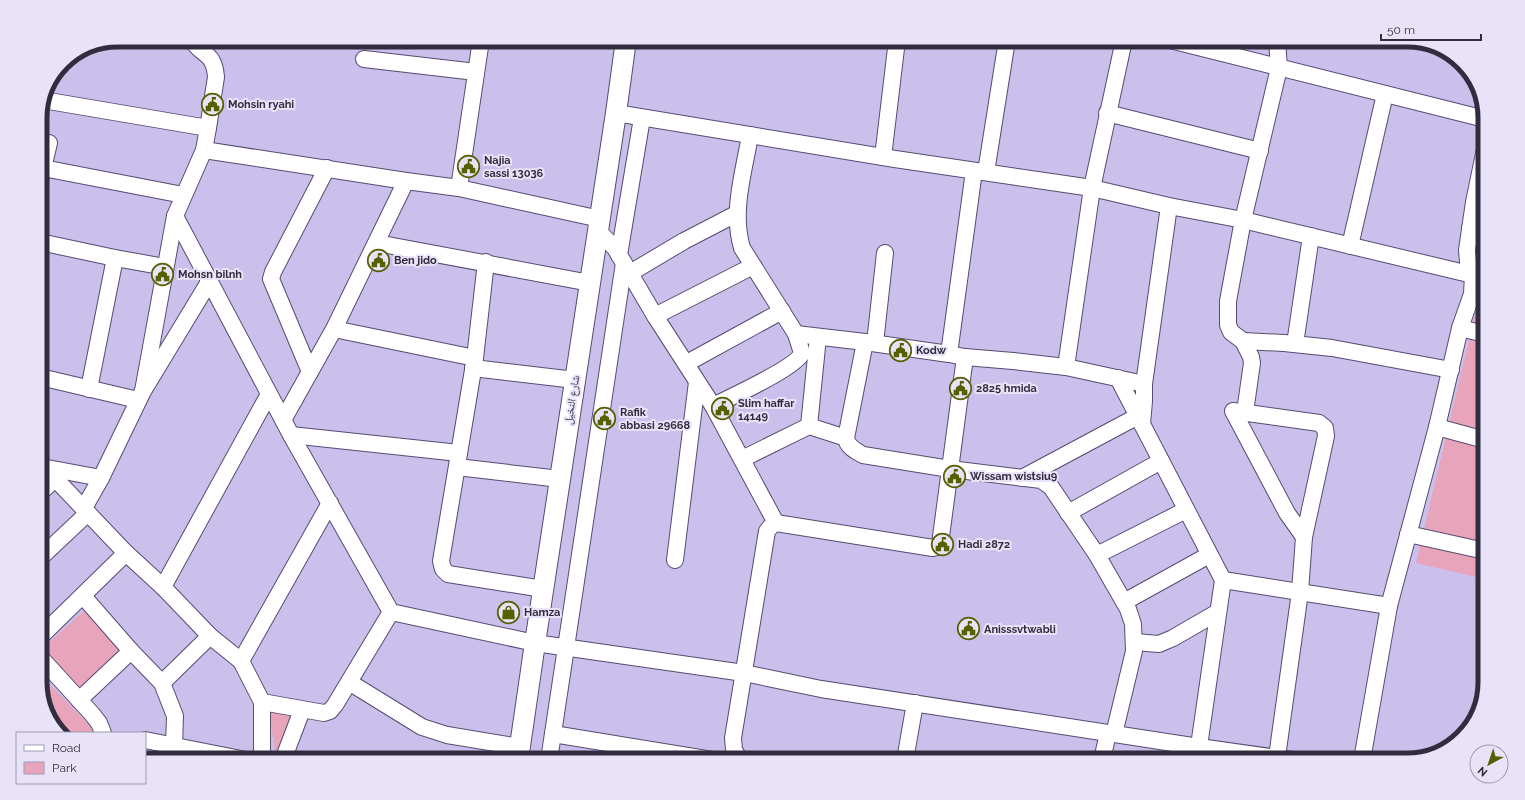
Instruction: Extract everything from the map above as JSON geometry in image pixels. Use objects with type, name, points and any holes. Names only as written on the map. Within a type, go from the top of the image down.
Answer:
[{"type":"main road","name":"شارع النخيل","points":[[519,753],[616,113],[621,47]]},
{"type":"street","points":[[141,395],[175,216],[204,150],[208,128],[216,77],[210,57],[197,47]]},
{"type":"street","points":[[459,188],[479,47]]},
{"type":"street","points":[[882,157],[896,47]]},
{"type":"street","points":[[949,354],[980,171],[1006,47]]},
{"type":"street","points":[[1066,367],[1092,188],[1122,47]]},
{"type":"street","points":[[1200,47],[1478,117]]},
{"type":"street","points":[[1244,412],[1252,363],[1251,357],[1242,341],[1236,337],[1228,325],[1228,301],[1243,220],[1279,68],[1278,47]]},
{"type":"street","points":[[364,58],[476,72]]},
{"type":"street","points":[[1350,246],[1384,94]]},
{"type":"street","points":[[49,101],[208,128]]},
{"type":"street","points":[[616,113],[882,157],[1092,188],[1169,206],[1243,220],[1473,275]]},
{"type":"street","points":[[1107,113],[1260,151]]},
{"type":"street","points":[[550,753],[624,264],[642,118]]},
{"type":"street","points":[[713,406],[799,359],[802,353],[796,334],[742,248],[738,235],[736,214],[750,135]]},
{"type":"street","points":[[47,152],[49,143]]},
{"type":"street","points":[[204,150],[459,188],[599,225],[615,248],[713,406],[776,524]]},
{"type":"street","points":[[310,372],[271,279],[273,272],[327,168]]},
{"type":"street","points":[[47,175],[183,195]]},
{"type":"street","points":[[283,420],[334,329],[406,181]]},
{"type":"street","points":[[1140,420],[1144,400],[1144,384],[1169,206]]},
{"type":"street","points":[[624,264],[684,241],[736,214]]},
{"type":"street","points":[[175,216],[291,435],[391,612],[535,643],[744,673],[821,689],[1111,734],[1194,753]]},
{"type":"street","points":[[1363,753],[1389,606],[1437,428],[1460,328],[1472,294],[1473,275],[1467,256],[1477,229],[1478,219]]},
{"type":"street","points":[[1295,344],[1311,236]]},
{"type":"street","points":[[377,242],[590,283]]},
{"type":"street","points":[[47,243],[165,267]]},
{"type":"street","points":[[885,253],[870,342],[846,438],[847,443],[851,448],[863,455],[950,469],[1041,480],[1047,483],[1057,495],[1096,555],[1124,602],[1134,624],[1134,651],[1131,668],[1104,753]]},
{"type":"street","points":[[89,389],[115,258]]},
{"type":"street","points":[[486,262],[474,363],[441,561],[445,572],[455,576],[543,589]]},
{"type":"street","points":[[656,316],[753,266]]},
{"type":"street","points":[[47,551],[86,511],[141,395],[209,282]]},
{"type":"street","points":[[687,363],[782,311]]},
{"type":"street","points":[[1460,328],[1478,332]]},
{"type":"street","points":[[334,329],[474,363],[575,380]]},
{"type":"street","points":[[796,334],[870,342],[965,357],[1066,367],[1144,384]]},
{"type":"street","points":[[809,426],[818,337]]},
{"type":"street","points":[[1242,341],[1332,348],[1451,370]]},
{"type":"street","points":[[736,753],[733,745],[768,531],[773,524],[776,524],[936,548],[940,544],[965,357]]},
{"type":"street","points":[[1118,378],[1223,580],[1198,753]]},
{"type":"street","points":[[47,380],[89,389],[141,395]]},
{"type":"street","points":[[676,560],[697,382]]},
{"type":"street","points":[[163,587],[269,394]]},
{"type":"street","points":[[1286,753],[1304,537],[1326,436],[1325,428],[1319,423],[1233,411],[1287,512],[1304,537]]},
{"type":"street","points":[[1022,478],[1140,420]]},
{"type":"street","points":[[742,459],[809,426],[846,438]]},
{"type":"street","points":[[1437,428],[1478,438]]},
{"type":"street","points":[[291,435],[458,460],[560,479]]},
{"type":"street","points":[[1068,513],[1161,462]]},
{"type":"street","points":[[47,468],[101,478]]},
{"type":"street","points":[[47,471],[126,553],[163,587],[210,636],[240,661],[262,702],[262,753]]},
{"type":"street","points":[[47,486],[55,478]]},
{"type":"street","points":[[240,661],[330,503]]},
{"type":"street","points":[[1096,555],[1186,510]]},
{"type":"street","points":[[1408,534],[1478,549]]},
{"type":"street","points":[[47,630],[126,553]]},
{"type":"street","points":[[1124,602],[1209,555]]},
{"type":"street","points":[[1223,580],[1389,606]]},
{"type":"street","points":[[83,596],[162,683],[175,716],[182,751]]},
{"type":"street","points":[[262,702],[324,713],[330,711],[350,682],[391,612]]},
{"type":"street","points":[[1134,642],[1159,644],[1173,638],[1218,612]]},
{"type":"street","points":[[162,683],[210,636]]},
{"type":"street","points":[[79,700],[132,651]]},
{"type":"street","points":[[47,665],[100,723],[104,732]]},
{"type":"street","points":[[350,682],[422,727],[446,735],[515,753]]},
{"type":"street","points":[[906,753],[915,703]]},
{"type":"street","points":[[286,753],[302,710]]},
{"type":"street","points":[[553,734],[636,753]]},
{"type":"street","points":[[146,740],[182,751],[196,753]]},
{"type":"green space","points":[[1478,227],[1478,271],[1472,257]]},
{"type":"green space","points":[[1478,302],[1478,577],[1416,563]]},
{"type":"green space","points":[[87,608],[126,655],[84,694],[47,654],[47,644]]},
{"type":"green space","points":[[47,681],[92,728],[94,732],[68,732],[65,729],[54,714],[48,696]]},
{"type":"green space","points":[[269,709],[297,716],[281,753],[275,752]]},
{"type":"place","name":"Mohsin ryahi","points":[[212,104]]},
{"type":"place","name":"Najia sassi 13036","points":[[469,166]]},
{"type":"place","name":"Ben jido","points":[[378,260]]},
{"type":"place","name":"Mohsn bilnh","points":[[162,274]]},
{"type":"place","name":"Kodw","points":[[901,350]]},
{"type":"place","name":"2825 hmida","points":[[961,388]]},
{"type":"place","name":"Slim haffar 14149","points":[[722,409]]},
{"type":"place","name":"Rafik abbasi 29668","points":[[604,418]]},
{"type":"place","name":"Wissam wistsiu9","points":[[954,476]]},
{"type":"place","name":"Hadi 2872","points":[[942,544]]},
{"type":"place","name":"Hamza","points":[[508,612]]},
{"type":"place","name":"Anisssvtwabli","points":[[969,629]]}]
